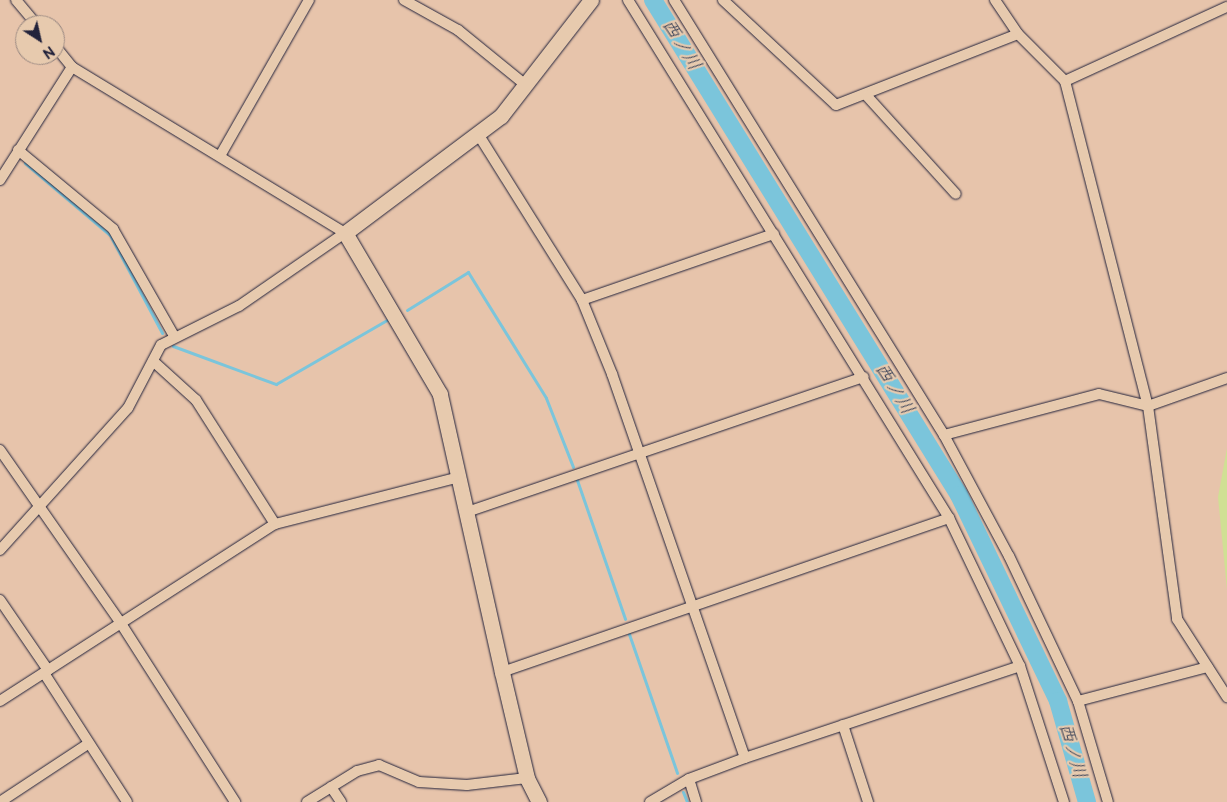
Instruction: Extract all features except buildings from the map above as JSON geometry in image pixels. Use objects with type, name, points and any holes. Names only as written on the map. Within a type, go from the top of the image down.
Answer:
[{"type":"street","points":[[16,0],[29,15]]},
{"type":"street","points":[[220,156],[309,0]]},
{"type":"street","points":[[404,0],[458,30],[526,86]]},
{"type":"street","points":[[0,550],[128,408],[162,345],[174,336],[239,306],[345,233],[478,134],[526,86],[591,0]]},
{"type":"street","points":[[628,0],[864,377],[949,518],[1020,666],[1064,802]]},
{"type":"street","points":[[674,0],[944,435],[1009,556],[1078,701],[1108,802]]},
{"type":"street","points":[[723,0],[836,105],[867,96],[1018,34]]},
{"type":"street","points":[[995,0],[1018,34],[1065,81],[1148,406],[1177,619],[1227,697]]},
{"type":"street","points":[[1065,81],[1227,7]]},
{"type":"street","points":[[65,58],[72,67],[345,233],[435,383],[459,477],[502,672],[528,778],[538,802]]},
{"type":"street","points":[[0,180],[72,67]]},
{"type":"street","points":[[867,96],[956,194]]},
{"type":"street","points":[[478,134],[582,300],[639,453],[745,758]]},
{"type":"street","points":[[18,150],[113,229],[174,336]]},
{"type":"street","points":[[582,300],[774,234]]},
{"type":"street","points":[[153,361],[196,400],[275,524]]},
{"type":"street","points":[[466,512],[864,377]]},
{"type":"street","points":[[944,435],[1099,394],[1148,406],[1227,378]]},
{"type":"street","points":[[0,450],[41,504],[120,622],[235,802]]},
{"type":"street","points":[[0,701],[275,524],[459,477]]},
{"type":"street","points":[[502,672],[949,518]]},
{"type":"street","points":[[0,600],[46,672],[88,744],[127,802]]},
{"type":"street","points":[[650,802],[689,779],[745,758],[1020,666]]},
{"type":"street","points":[[1078,701],[1208,667]]},
{"type":"street","points":[[843,725],[868,802]]},
{"type":"street","points":[[0,802],[88,744]]},
{"type":"street","points":[[307,802],[357,771],[379,765],[419,782],[467,785],[528,778]]},
{"type":"street","points":[[689,779],[696,802]]},
{"type":"street","points":[[332,787],[341,802]]},
{"type":"green space","points":[[1227,448],[1227,590],[1218,497]]},
{"type":"waterway","name":"西ノ川","points":[[653,0],[959,495],[1058,701],[1087,802]]},
{"type":"waterway","points":[[25,163],[110,235],[162,333]]},
{"type":"waterway","points":[[407,310],[468,272],[546,398],[573,467]]},
{"type":"waterway","points":[[173,346],[276,384],[387,320]]},
{"type":"waterway","points":[[577,480],[625,619]]},
{"type":"waterway","points":[[629,634],[677,773]]},
{"type":"waterway","points":[[683,792],[687,802]]}]
